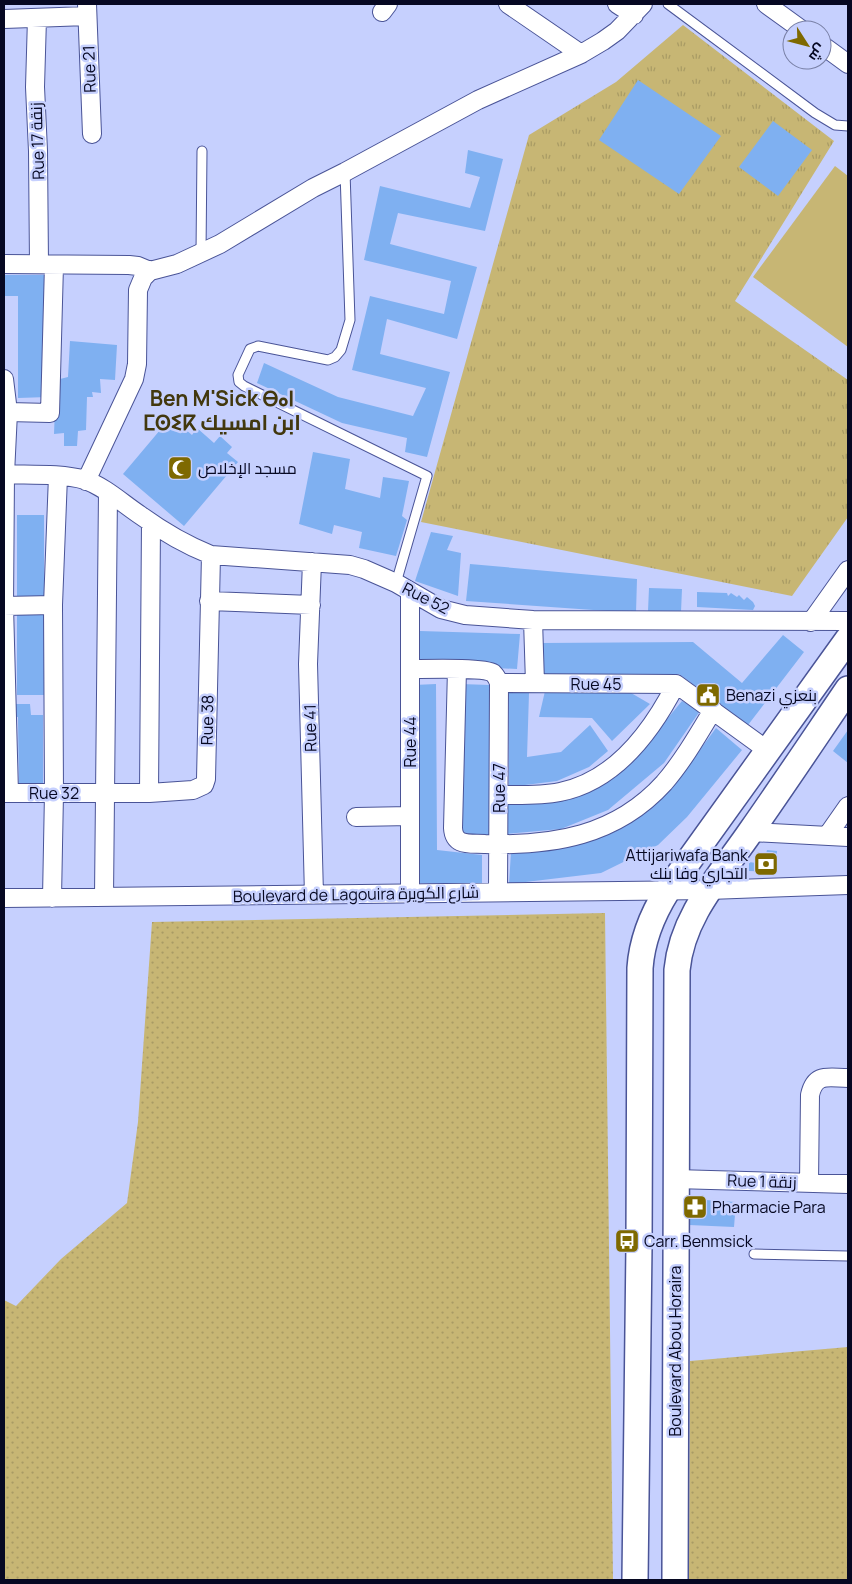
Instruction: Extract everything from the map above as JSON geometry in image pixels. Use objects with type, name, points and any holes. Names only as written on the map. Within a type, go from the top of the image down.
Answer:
[{"type":"main road","points":[[635,1580],[640,1245],[640,968],[643,944],[649,926],[667,890],[848,639]]},
{"type":"main road","name":"Boulevard Abou Horaira","points":[[675,1580],[675,1179],[678,957],[683,938],[698,906],[751,832],[848,689]]},
{"type":"street","points":[[508,4],[581,54]]},
{"type":"street","points":[[617,4],[638,9]]},
{"type":"street","points":[[771,5],[790,20]]},
{"type":"street","points":[[4,264],[129,265],[150,270],[168,267],[220,244],[313,188],[478,100],[581,54],[603,42],[617,31],[638,9]]},
{"type":"street","points":[[4,19],[37,18],[87,10]]},
{"type":"street","name":"Rue 21","points":[[87,10],[92,134]]},
{"type":"street","name":"Rue 17 زنقة","points":[[8,412],[50,412],[46,264],[35,88],[37,18]]},
{"type":"street","points":[[832,52],[848,62]]},
{"type":"street","points":[[86,481],[134,379],[137,364],[138,290],[143,278],[150,270]]},
{"type":"street","points":[[4,379],[8,412],[4,474],[6,793]]},
{"type":"street","points":[[4,474],[58,476],[53,605],[54,793],[52,898]]},
{"type":"street","name":"Rue 52","points":[[58,476],[74,477],[108,492],[151,523],[211,555],[350,565],[364,569],[403,587],[441,609],[453,613],[533,620],[848,622]]},
{"type":"street","points":[[104,897],[108,492]]},
{"type":"street","points":[[149,793],[151,523]]},
{"type":"street","name":"Rue 38","points":[[104,793],[149,793],[193,790],[204,785],[206,779],[211,555]]},
{"type":"street","name":"Rue 41","points":[[312,562],[308,664],[314,895]]},
{"type":"street","points":[[811,622],[848,570]]},
{"type":"street","name":"Rue 44","points":[[403,587],[410,669],[410,893]]},
{"type":"street","points":[[210,600],[311,605]]},
{"type":"street","points":[[4,606],[53,605]]},
{"type":"street","points":[[533,620],[535,683]]},
{"type":"street","points":[[410,669],[457,669],[489,672],[496,676],[500,683]]},
{"type":"street","points":[[457,669],[453,835],[456,840],[464,843],[498,844],[556,840],[584,834],[605,825],[632,810],[653,793],[674,771],[713,710]]},
{"type":"street","name":"Rue 45","points":[[500,683],[676,684]]},
{"type":"street","name":"Rue 47","points":[[498,892],[500,683]]},
{"type":"street","points":[[499,795],[551,794],[593,779],[622,758],[640,739],[657,718],[676,684],[768,750]]},
{"type":"street","name":"Rue 32","points":[[6,793],[104,793]]},
{"type":"street","points":[[827,836],[848,806]]},
{"type":"street","points":[[356,817],[410,816]]},
{"type":"street","points":[[751,832],[848,837]]},
{"type":"street","name":"Boulevard de Lagouira شارع الكويرة","points":[[4,898],[709,890],[848,885]]},
{"type":"street","points":[[809,1183],[810,1095],[812,1087],[814,1082],[820,1078],[848,1078]]},
{"type":"street","name":"Rue 1 زنقة","points":[[675,1179],[848,1184]]},
{"type":"lane","points":[[668,4],[815,113],[834,125],[848,126]]},
{"type":"lane","points":[[200,254],[202,151]]},
{"type":"lane","points":[[345,172],[350,320],[341,350],[336,357],[328,360],[258,346],[250,349],[238,375],[239,382],[244,386],[427,476],[403,587]]},
{"type":"lane","points":[[754,1254],[848,1256]]},
{"type":"green space","points":[[683,25],[834,141],[735,301],[848,380],[848,517],[792,596],[421,522],[529,135],[616,82]]},
{"type":"green space","points":[[835,166],[848,176],[848,347],[753,277]]},
{"type":"green space","points":[[605,913],[613,1580],[4,1580],[4,1300],[16,1306],[61,1259],[127,1203],[138,1122],[152,922]]},
{"type":"green space","points":[[848,1347],[848,1580],[689,1580],[690,1361]]},
{"type":"building","points":[[638,80],[721,136],[679,194],[599,140]]},
{"type":"building","points":[[773,121],[812,150],[778,196],[739,167]]},
{"type":"building","points":[[468,150],[503,159],[485,231],[398,213],[390,244],[477,267],[457,339],[387,319],[380,354],[450,372],[427,457],[405,452],[407,438],[342,423],[257,383],[264,363],[338,397],[413,416],[426,388],[352,370],[370,296],[444,314],[451,281],[364,260],[380,186],[470,208],[480,177],[465,173]]},
{"type":"building","points":[[4,275],[54,275],[48,397],[18,398],[18,296],[4,296]]},
{"type":"building","points":[[70,341],[117,345],[115,380],[100,379],[101,393],[92,392],[93,397],[87,397],[86,430],[78,431],[77,446],[64,446],[64,433],[54,434],[56,380],[68,377]]},
{"type":"building","name":"مسجد الإخلاص","points":[[171,417],[192,435],[197,428],[214,443],[220,436],[232,447],[227,453],[238,462],[184,526],[123,474]]},
{"type":"building","points":[[313,452],[350,459],[345,489],[380,498],[383,477],[409,481],[402,516],[407,520],[396,556],[359,548],[362,532],[334,525],[332,534],[299,524]]},
{"type":"building","points":[[17,515],[44,515],[44,599],[17,600]]},
{"type":"building","points":[[431,532],[453,536],[447,550],[461,553],[458,596],[415,581]]},
{"type":"building","points":[[470,564],[637,579],[636,613],[466,601]]},
{"type":"building","points":[[649,588],[682,589],[681,612],[648,611]]},
{"type":"building","points":[[697,592],[727,593],[728,596],[731,593],[737,597],[739,595],[744,600],[747,597],[755,606],[753,610],[697,607]]},
{"type":"building","points":[[17,609],[45,609],[45,695],[17,695]]},
{"type":"building","points":[[420,631],[520,634],[517,669],[415,664]]},
{"type":"building","points":[[783,635],[804,652],[748,725],[679,674],[539,676],[542,643],[693,642],[742,683]]},
{"type":"building","points":[[436,684],[437,850],[482,855],[482,884],[416,883],[414,685]]},
{"type":"building","points":[[460,684],[490,685],[495,838],[461,832]]},
{"type":"building","points":[[509,686],[529,693],[527,757],[561,752],[590,725],[608,751],[589,767],[557,781],[509,787]]},
{"type":"building","points":[[626,690],[650,704],[612,741],[592,718],[539,717],[545,691]]},
{"type":"building","points":[[682,701],[700,711],[664,763],[608,810],[561,829],[506,834],[508,802],[558,800],[637,755]]},
{"type":"building","points":[[14,704],[30,704],[31,715],[43,715],[43,788],[19,789],[18,717],[14,717]]},
{"type":"building","points":[[716,728],[742,750],[687,817],[658,845],[601,873],[509,884],[511,852],[631,815],[688,766]]},
{"type":"building","points":[[848,730],[848,763],[833,751]]},
{"type":"building","points":[[767,850],[777,851],[776,872],[749,871],[749,862],[756,863],[756,859],[761,859],[762,854],[766,854]]},
{"type":"building","points":[[690,1199],[736,1202],[734,1227],[689,1225]]},
{"type":"place","name":"مسجد الإخلاص","points":[[180,468]]},
{"type":"place","name":"Benazi بنعزي","points":[[708,695]]},
{"type":"place","name":"Attijariwafa Bank التجاري وفا بنك","points":[[766,864]]},
{"type":"place","name":"Pharmacie Para","points":[[695,1207]]},
{"type":"place","name":"Carr. Benmsick","points":[[627,1241]]},
{"type":"district","name":"Ben M'Sick ⴱⴰⵏ ⵎⵙⵉⴽ ابن امسيك","points":[[222,411]]}]
